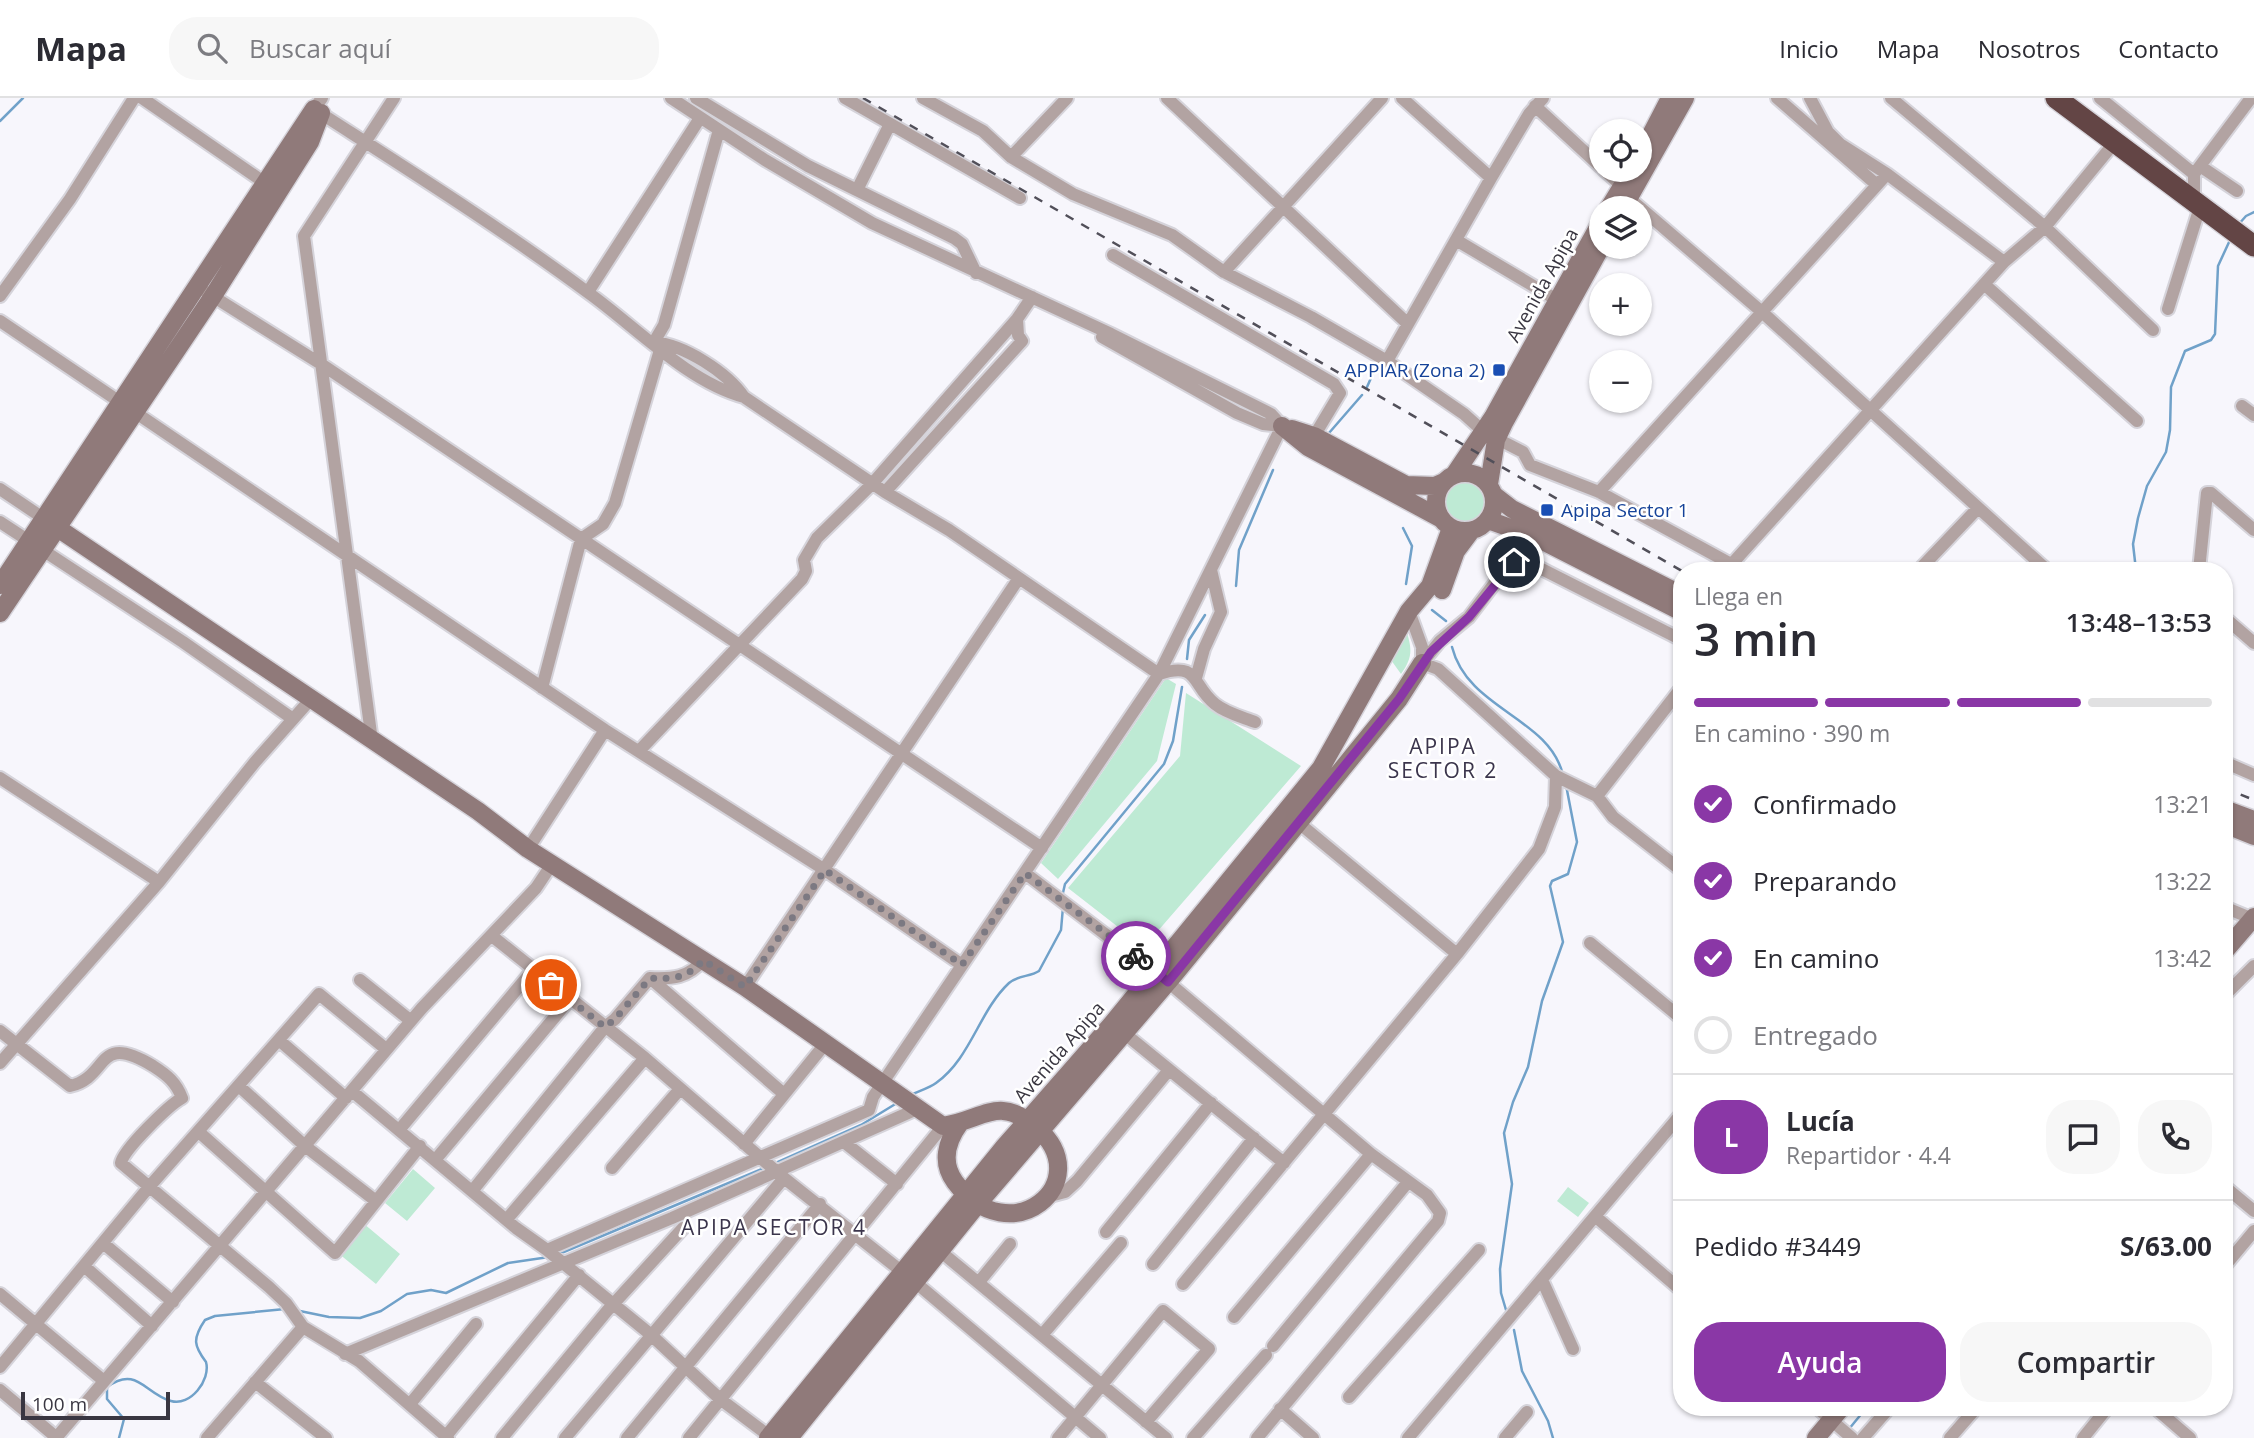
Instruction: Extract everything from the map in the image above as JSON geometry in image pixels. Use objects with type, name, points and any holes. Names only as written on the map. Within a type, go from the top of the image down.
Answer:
[{"type":"highway","points":[[2056,98],[2248,242]]},
{"type":"street","points":[[0,296],[70,199],[134,98]]},
{"type":"street","points":[[142,98],[265,183]]},
{"type":"street","points":[[372,741],[304,236],[394,98]]},
{"type":"street","points":[[671,98],[841,206],[1271,414],[1282,426],[1446,523],[1471,531],[1488,520],[1494,508],[1491,490]]},
{"type":"street","points":[[696,98],[808,166],[954,238],[962,244],[976,273]]},
{"type":"street","points":[[845,98],[1020,198]]},
{"type":"street","points":[[923,98],[983,131],[1011,157],[1073,194],[1172,236],[1224,272],[1311,317],[1387,361],[1464,414],[1490,436],[1523,452],[1530,465],[1599,492],[1725,562]]},
{"type":"street","points":[[1011,157],[1067,98]]},
{"type":"street","points":[[1167,98],[1408,324]]},
{"type":"street","points":[[1224,272],[1382,98]]},
{"type":"street","points":[[1402,98],[1491,178]]},
{"type":"street","points":[[1650,119],[1661,98]]},
{"type":"street","points":[[1652,135],[1670,98]]},
{"type":"street","points":[[1652,144],[1685,98]]},
{"type":"street","points":[[1652,163],[1656,163],[1693,98]]},
{"type":"street","points":[[1777,98],[1877,185]]},
{"type":"street","points":[[1810,98],[1828,132],[1840,144],[1887,174],[2004,262]]},
{"type":"street","points":[[1891,98],[2045,228],[2153,330]]},
{"type":"street","points":[[2100,98],[2197,170],[2237,191]]},
{"type":"street","points":[[2168,309],[2202,208],[2197,170],[2251,98]]},
{"type":"street","points":[[1387,361],[1491,178],[1539,102],[1589,154]]},
{"type":"street","points":[[0,613],[50,522],[126,408],[197,286],[319,107]]},
{"type":"street","points":[[319,107],[588,292],[657,346],[671,344],[735,383],[744,397],[872,484],[949,530],[1159,674],[1181,670],[1196,678],[1216,705],[1255,722]]},
{"type":"street","points":[[126,408],[213,296],[310,142],[319,107]]},
{"type":"street","points":[[588,292],[701,118]]},
{"type":"street","points":[[856,190],[890,124]]},
{"type":"street","points":[[542,688],[581,539],[603,524],[615,503],[719,130]]},
{"type":"street","points":[[1741,562],[1868,409],[2004,262],[2045,228],[2115,142]]},
{"type":"street","points":[[1599,492],[1887,174]]},
{"type":"street","points":[[1652,220],[1762,312],[2039,562]]},
{"type":"street","points":[[1455,240],[1557,300]]},
{"type":"street","name":"Avenida Apipa","points":[[1491,490],[1490,436],[1557,300],[1589,243]]},
{"type":"street","points":[[1113,255],[1334,384],[1340,393],[1311,442]]},
{"type":"street","name":"Avenida Apipa","points":[[1449,478],[1490,436],[1594,259]]},
{"type":"street","points":[[1984,284],[2137,421]]},
{"type":"street","points":[[197,286],[321,364],[1042,848]]},
{"type":"street","points":[[639,751],[802,579],[806,571],[804,560],[817,538],[872,484],[1017,319],[1032,297]]},
{"type":"street","points":[[885,492],[1022,341],[1018,335],[1017,319]]},
{"type":"street","points":[[0,321],[542,688],[825,870],[962,965]]},
{"type":"street","points":[[2242,406],[2254,415]]},
{"type":"street","points":[[547,1250],[869,1110],[882,1084],[1159,674],[1282,426]]},
{"type":"street","points":[[1311,442],[1406,485],[1435,486],[1449,478],[1473,474],[1512,509],[1673,590]]},
{"type":"street","points":[[1446,523],[1436,499],[1449,478]]},
{"type":"street","points":[[0,489],[478,811],[528,849],[745,987],[917,1109],[951,1125]]},
{"type":"street","points":[[2200,562],[2207,494],[2211,493],[2254,530]]},
{"type":"street","points":[[1927,562],[1978,508]]},
{"type":"street","points":[[1488,520],[1533,536],[1673,607]]},
{"type":"street","points":[[0,522],[183,642],[293,719]]},
{"type":"street","name":"Avenida Apipa","points":[[1436,588],[1446,523]]},
{"type":"street","name":"Avenida Apipa","points":[[1292,818],[1409,611],[1436,588],[1455,551],[1471,531]]},
{"type":"street","points":[[0,585],[35,547]]},
{"type":"street","name":"Avenida Apipa","points":[[789,1438],[909,1278],[971,1201],[1292,818],[1399,699],[1440,641],[1469,617],[1507,567],[1514,562],[1526,561],[1673,634]]},
{"type":"street","points":[[1196,678],[1203,649],[1221,612],[1210,570]]},
{"type":"street","points":[[745,987],[1019,578]]},
{"type":"street","points":[[1409,611],[1422,647],[1422,663],[1438,669],[1556,776],[1597,796],[1613,817],[1673,864]]},
{"type":"street","points":[[2233,625],[2254,643]]},
{"type":"street","points":[[1597,796],[1673,699]]},
{"type":"street","points":[[0,1063],[159,882],[310,700]]},
{"type":"street","points":[[528,849],[605,730]]},
{"type":"street","points":[[2233,766],[2254,775]]},
{"type":"street","points":[[1183,1284],[1457,954],[1539,849],[1555,807],[1556,776]]},
{"type":"street","points":[[0,778],[159,882]]},
{"type":"street","points":[[2233,812],[2254,820]]},
{"type":"street","points":[[1292,818],[1457,954]]},
{"type":"street","points":[[2233,828],[2254,836]]},
{"type":"street","points":[[0,1390],[56,1438],[386,1049],[536,888],[552,864]]},
{"type":"street","points":[[1025,873],[1161,977],[1371,1154],[1437,1206],[1440,1213],[1438,1221],[1257,1438]]},
{"type":"street","points":[[2233,910],[2254,918],[2233,942]]},
{"type":"street","points":[[492,936],[645,1058],[780,1175],[820,1204],[854,1236],[909,1278],[1100,1438]]},
{"type":"street","points":[[1590,943],[1673,1012]]},
{"type":"street","points":[[650,978],[674,979],[692,971],[703,960]]},
{"type":"street","points":[[2233,987],[2254,966]]},
{"type":"street","points":[[400,1129],[533,970]]},
{"type":"street","name":"Avenida Apipa","points":[[1034,1125],[1124,1032],[1161,977]]},
{"type":"street","points":[[473,1190],[605,1027],[650,978]]},
{"type":"street","points":[[650,978],[784,1094]]},
{"type":"street","points":[[360,980],[411,1021]]},
{"type":"street","points":[[0,1367],[149,1187],[200,1133],[319,994],[386,1049]]},
{"type":"street","points":[[436,1159],[569,1000]]},
{"type":"street","points":[[0,1031],[18,1042],[70,1086],[83,1081],[104,1059],[122,1052],[131,1053],[173,1081],[182,1098],[162,1113],[148,1132],[122,1156],[121,1163],[286,1303],[303,1327],[359,1361],[447,1437],[579,1275]]},
{"type":"street","points":[[1124,1032],[1284,1163]]},
{"type":"street","points":[[280,1041],[349,1095],[400,1129],[650,1334],[720,1399],[770,1437]]},
{"type":"street","points":[[744,1144],[825,1044]]},
{"type":"street","points":[[507,1219],[645,1058]]},
{"type":"street","points":[[951,1125],[946,1157],[949,1174],[971,1201],[995,1214],[1017,1214],[1050,1196],[1065,1192],[1077,1181],[1169,1070]]},
{"type":"street","points":[[240,1087],[305,1146],[376,1201]]},
{"type":"street","points":[[612,1168],[680,1089]]},
{"type":"street","points":[[1106,1232],[1212,1103]]},
{"type":"street","points":[[345,1354],[780,1175],[917,1109]]},
{"type":"street","points":[[689,1438],[897,1184],[951,1125],[994,1111],[1014,1111],[1034,1125],[1053,1146],[1057,1163],[1058,1178],[1050,1196]]},
{"type":"street","points":[[1408,1438],[1488,1347],[1529,1292],[1542,1282],[1673,1124]]},
{"type":"street","points":[[200,1133],[335,1253],[420,1146]]},
{"type":"street","points":[[1153,1264],[1254,1138]]},
{"type":"street","points":[[844,1142],[897,1184]]},
{"type":"street","points":[[1234,1317],[1371,1154]]},
{"type":"street","points":[[565,1438],[780,1175]]},
{"type":"street","points":[[1193,1438],[1270,1350],[1408,1182]]},
{"type":"street","points":[[2233,1193],[2254,1210]]},
{"type":"street","name":"Avenida Apipa","points":[[770,1437],[909,1278],[940,1251],[971,1201]]},
{"type":"street","points":[[627,1438],[820,1204]]},
{"type":"street","points":[[1596,1217],[1673,1283]]},
{"type":"street","points":[[502,1438],[682,1228]]},
{"type":"street","points":[[2233,1256],[2254,1231]]},
{"type":"street","points":[[103,1243],[173,1302]]},
{"type":"street","points":[[1042,1335],[1121,1243]]},
{"type":"street","points":[[979,1282],[1010,1244]]},
{"type":"street","points":[[1349,1397],[1479,1250]]},
{"type":"street","points":[[940,1251],[1166,1438]]},
{"type":"street","points":[[85,1266],[152,1326]]},
{"type":"street","points":[[1542,1282],[1573,1349]]},
{"type":"street","points":[[0,1294],[104,1381]]},
{"type":"street","points":[[1058,1438],[1163,1311],[1209,1349],[1146,1422]]},
{"type":"street","points":[[410,1404],[476,1324]]},
{"type":"street","points":[[207,1438],[303,1327]]},
{"type":"street","points":[[256,1382],[326,1438]]},
{"type":"street","points":[[1280,1409],[1313,1438]]},
{"type":"street","points":[[1505,1438],[1527,1412]]},
{"type":"street","points":[[1816,1438],[1834,1416]]},
{"type":"street","points":[[1839,1416],[1852,1438]]},
{"type":"street","points":[[1863,1438],[1882,1416]]},
{"type":"street","points":[[1950,1438],[1969,1416]]},
{"type":"street","points":[[2083,1438],[2101,1416]]},
{"type":"street","points":[[2164,1416],[2190,1438]]},
{"type":"green space","points":[[1465,482],[1480,488],[1486,503],[1480,518],[1465,524],[1450,518],[1444,503],[1450,488]]},
{"type":"green space","points":[[1404,624],[1410,655],[1401,674],[1391,660]]},
{"type":"green space","points":[[1166,678],[1176,684],[1157,761],[1058,879],[1041,863]]},
{"type":"green space","points":[[1186,693],[1301,766],[1150,940],[1143,936],[1131,937],[1068,888],[1180,756]]},
{"type":"green space","points":[[413,1169],[435,1188],[407,1221],[385,1203]]},
{"type":"green space","points":[[1568,1187],[1589,1203],[1578,1217],[1557,1201]]},
{"type":"green space","points":[[363,1223],[400,1254],[376,1284],[338,1253]]},
{"type":"waterway","points":[[0,121],[23,98]]},
{"type":"waterway","points":[[2238,225],[2254,212]]},
{"type":"waterway","points":[[2135,562],[2133,544],[2138,518],[2147,486],[2166,452],[2170,430],[2171,387],[2185,351],[2211,340],[2215,334],[2218,266],[2230,240]]},
{"type":"waterway","points":[[1367,387],[1375,369]]},
{"type":"waterway","points":[[1329,433],[1362,395]]},
{"type":"waterway","points":[[1236,586],[1239,550],[1273,470]]},
{"type":"waterway","points":[[1403,528],[1412,546],[1406,584]]},
{"type":"waterway","points":[[1432,610],[1446,621]]},
{"type":"waterway","points":[[1187,659],[1189,640],[1205,615]]},
{"type":"waterway","points":[[1452,647],[1461,668],[1474,685],[1542,739],[1555,755],[1563,775]]},
{"type":"waterway","points":[[1062,897],[1065,884],[1164,764],[1173,741],[1182,687]]},
{"type":"waterway","points":[[1506,1310],[1501,1293],[1500,1269],[1512,1184],[1504,1133],[1513,1102],[1528,1067],[1542,1001],[1563,942],[1550,886],[1552,881],[1568,874],[1577,842],[1566,785]]},
{"type":"waterway","points":[[911,1095],[933,1085],[948,1073],[967,1048],[990,1007],[1009,983],[1039,971],[1061,930],[1063,907]]},
{"type":"waterway","points":[[778,1162],[861,1125],[897,1103]]},
{"type":"waterway","points":[[559,1254],[762,1169]]},
{"type":"waterway","points":[[295,1310],[329,1317],[360,1318],[381,1311],[407,1294],[431,1290],[446,1293],[508,1263],[549,1257]]},
{"type":"waterway","points":[[119,1438],[124,1419],[107,1399],[107,1387],[117,1381],[134,1380],[171,1401],[185,1400],[192,1396],[205,1377],[206,1362],[196,1342],[205,1320],[215,1316],[285,1309]]},
{"type":"waterway","points":[[1514,1330],[1522,1371],[1548,1421],[1553,1438]]},
{"type":"waterway","points":[[1849,1429],[1860,1416]]},
{"type":"railway","points":[[863,98],[1673,566]]},
{"type":"railway","points":[[2233,792],[2254,800]]},
{"type":"way so far","points":[[551,985],[605,1027],[650,978],[674,979],[692,971],[703,960],[745,987],[825,870],[962,965],[1025,873],[1136,956]]},
{"type":"place","name":"APPIAR (Zona 2)","points":[[1499,370]]},
{"type":"place","name":"Apipa Sector 1","points":[[1547,510]]},
{"type":"district","name":"APIPA SECTOR 2","points":[[1443,758]]},
{"type":"district","name":"APIPA SECTOR 4","points":[[774,1227]]},
{"type":"route","points":[[1136,956],[1168,982],[1399,699],[1440,641],[1469,617],[1507,567],[1514,562]]}]
